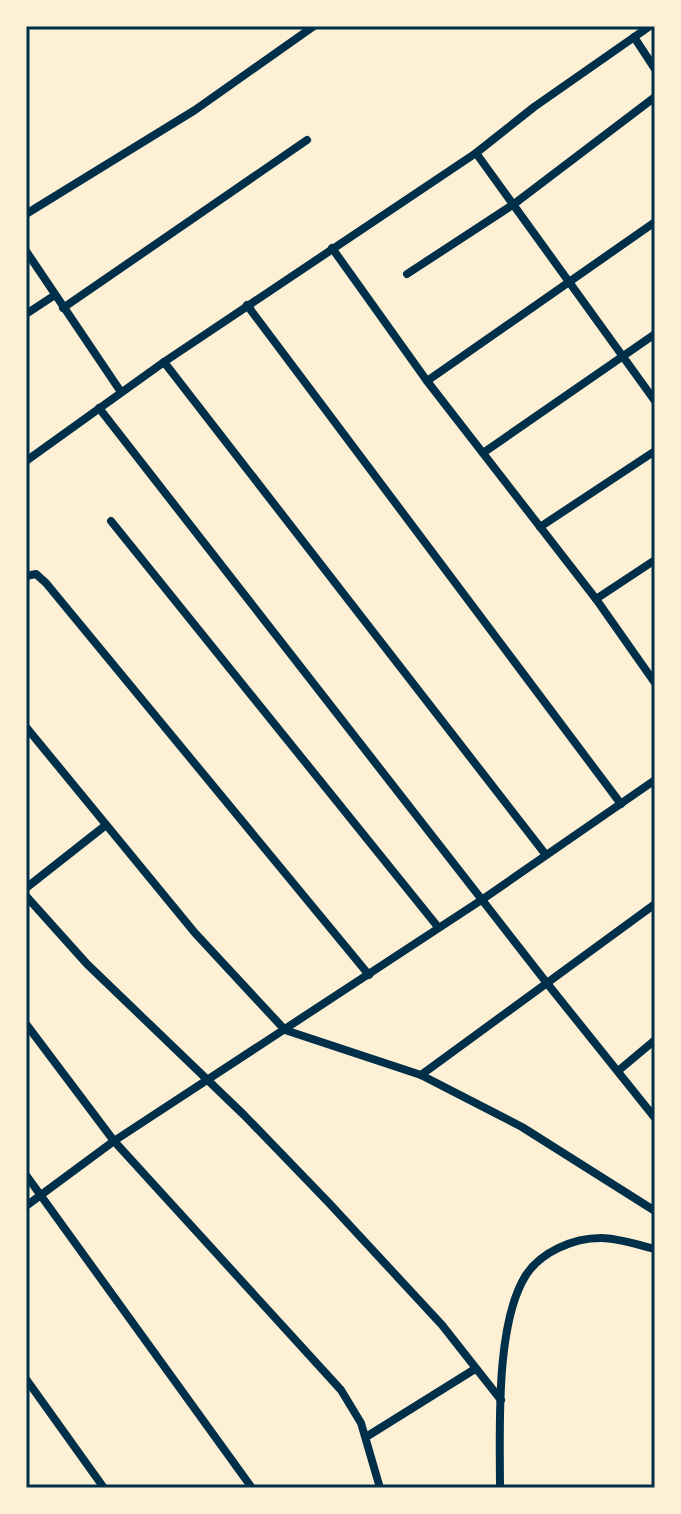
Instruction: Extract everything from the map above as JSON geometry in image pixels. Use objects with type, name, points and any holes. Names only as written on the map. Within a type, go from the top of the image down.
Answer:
[{"type":"street","points":[[26,214],[195,110],[314,26]]},
{"type":"street","points":[[26,461],[247,305],[476,153],[534,107],[650,26]]},
{"type":"street","points":[[634,37],[655,69]]},
{"type":"street","points":[[407,274],[514,204],[655,97]]},
{"type":"street","points":[[63,308],[307,140]]},
{"type":"street","points":[[476,153],[655,401]]},
{"type":"street","points":[[427,381],[655,222]]},
{"type":"street","points":[[332,248],[427,381],[651,669],[655,683]]},
{"type":"street","points":[[26,251],[121,392]]},
{"type":"street","points":[[26,314],[55,295]]},
{"type":"street","points":[[247,305],[621,804]]},
{"type":"street","points":[[483,453],[655,334]]},
{"type":"street","points":[[164,362],[546,855]]},
{"type":"street","points":[[99,408],[159,489],[655,1118]]},
{"type":"street","points":[[540,527],[655,451]]},
{"type":"street","points":[[111,521],[438,927]]},
{"type":"street","points":[[596,599],[655,560]]},
{"type":"street","points":[[26,576],[36,574],[41,577],[369,975]]},
{"type":"street","points":[[26,727],[195,933],[285,1030],[421,1075],[522,1127],[655,1211]]},
{"type":"street","points":[[26,1206],[114,1141],[483,899],[655,780]]},
{"type":"street","points":[[26,888],[106,825]]},
{"type":"street","points":[[26,896],[105,982],[210,1080],[408,1288],[442,1325],[501,1400]]},
{"type":"street","points":[[421,1075],[655,904]]},
{"type":"street","points":[[26,1024],[114,1141],[341,1390],[361,1423],[380,1488]]},
{"type":"street","points":[[618,1071],[655,1040]]},
{"type":"street","points":[[26,1175],[252,1488]]},
{"type":"street","points":[[500,1488],[501,1400],[508,1329],[525,1277],[537,1262],[553,1250],[576,1242],[602,1237],[655,1249]]},
{"type":"street","points":[[366,1437],[475,1369]]},
{"type":"street","points":[[26,1379],[104,1488]]}]
